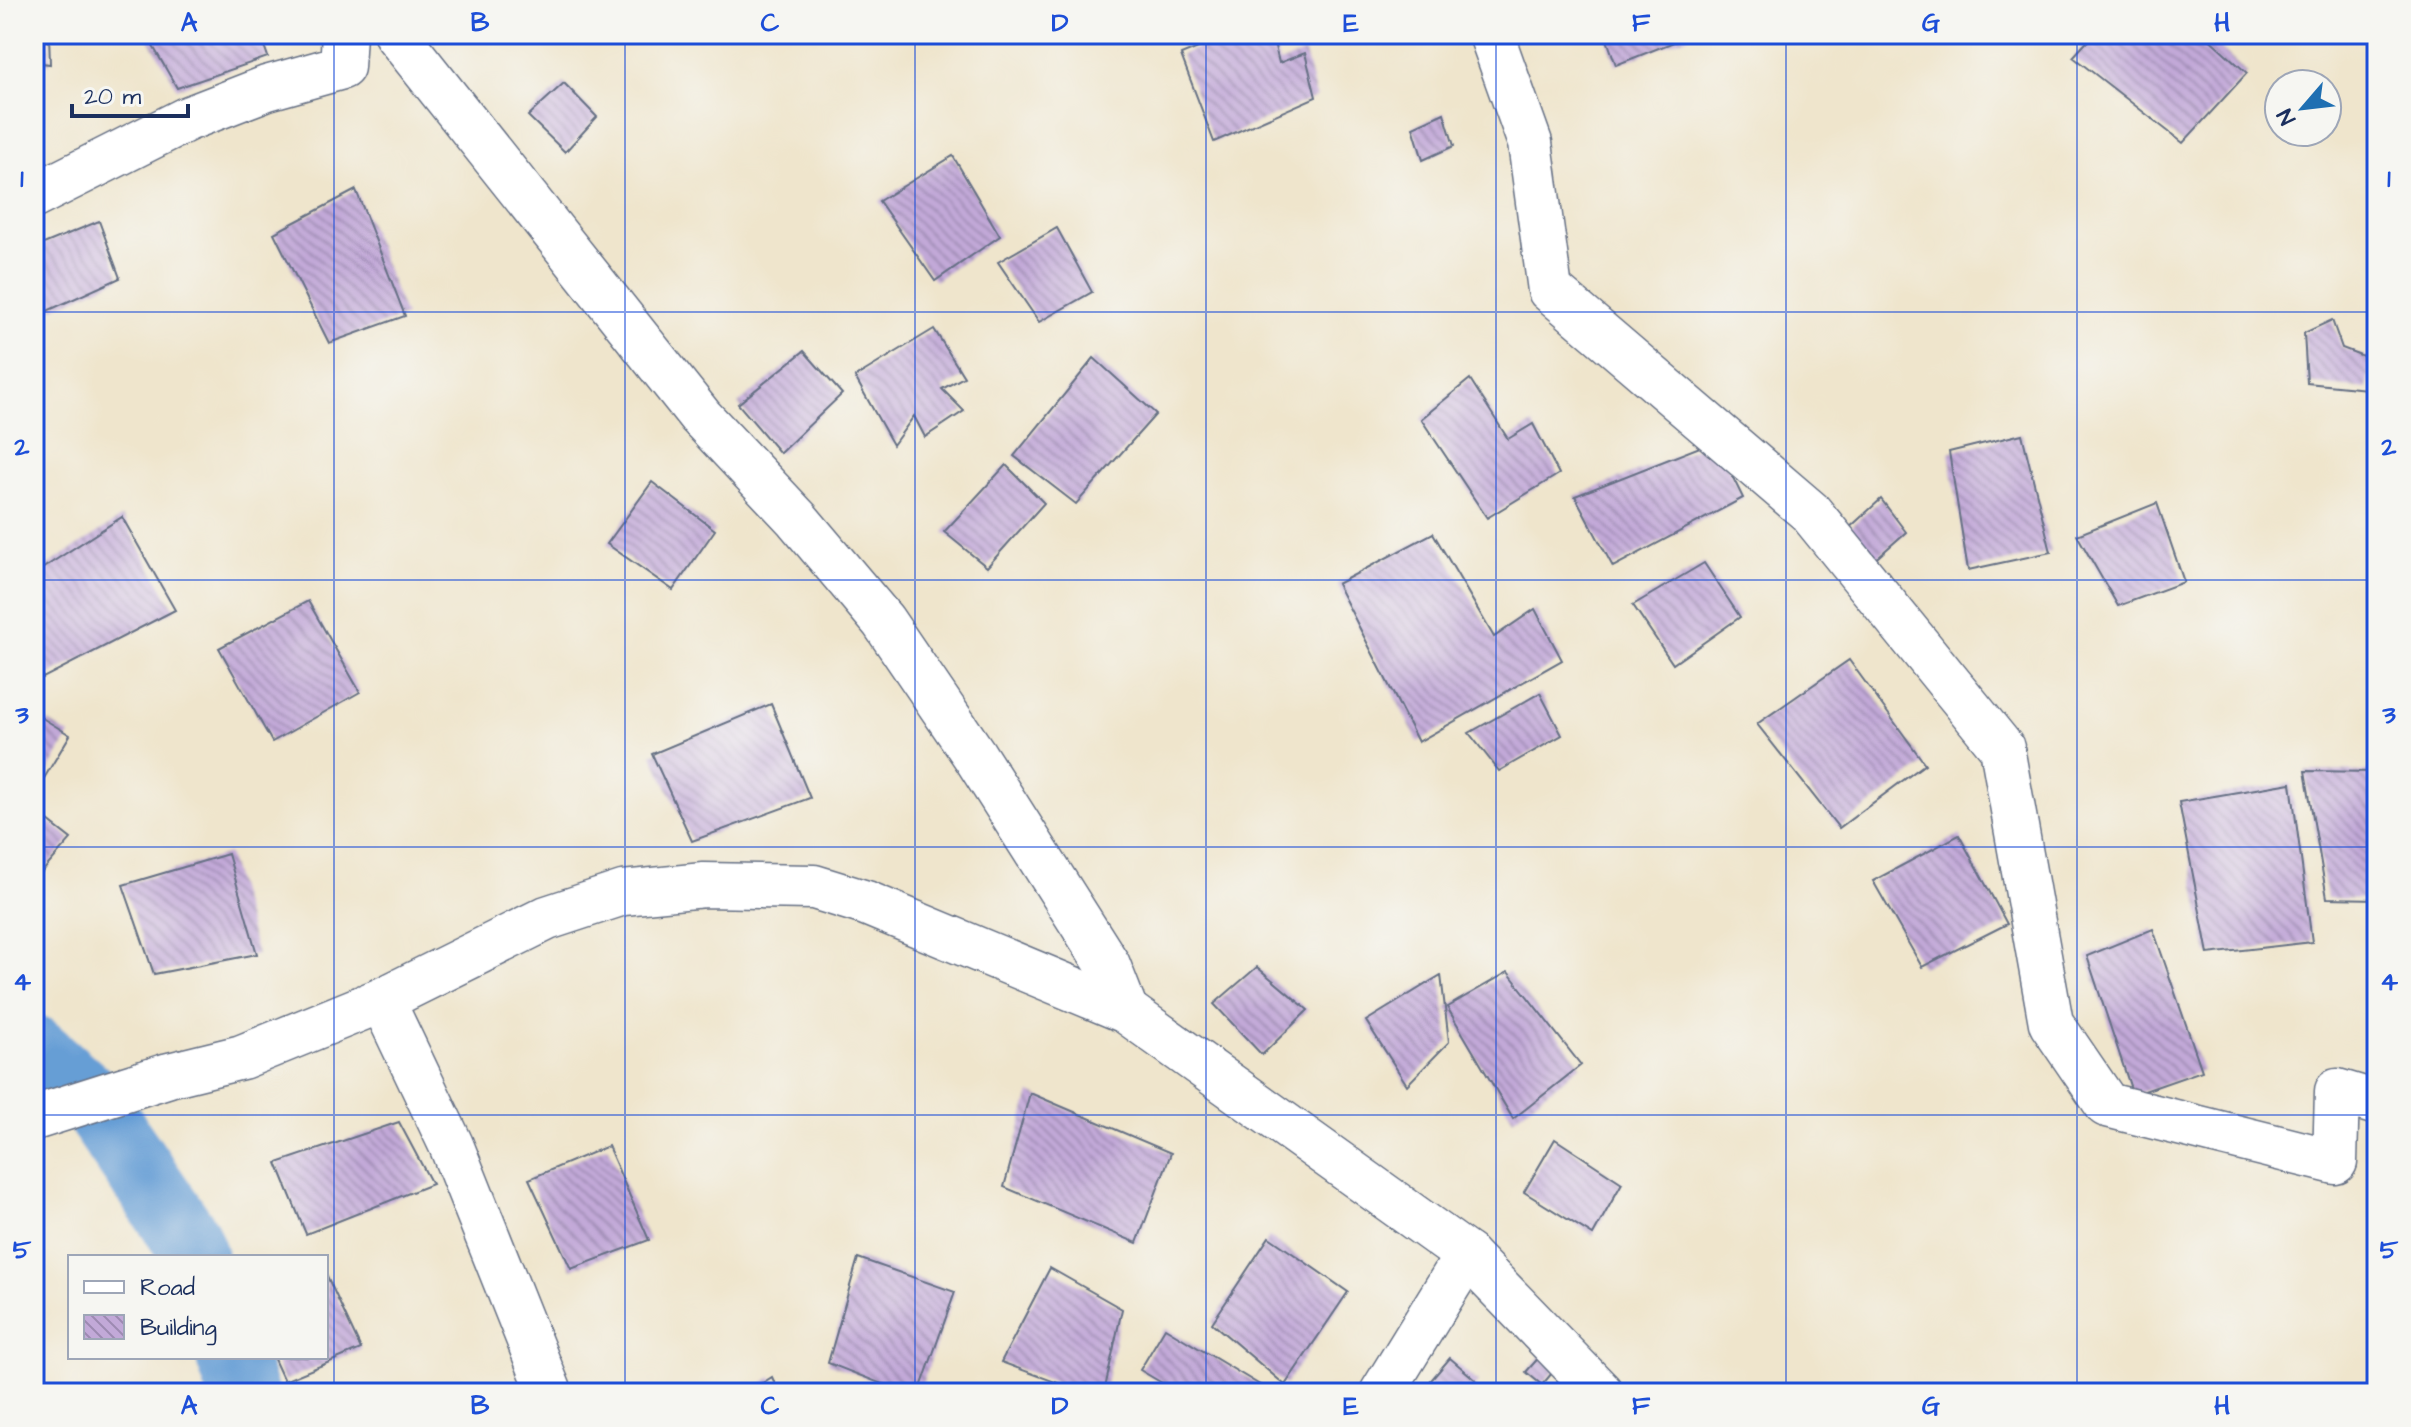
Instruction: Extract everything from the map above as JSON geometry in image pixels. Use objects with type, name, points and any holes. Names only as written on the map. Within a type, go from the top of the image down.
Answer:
[{"type":"street","points":[[34,196],[187,119],[267,88],[342,67],[344,34]]},
{"type":"street","points":[[1491,34],[1530,143],[1550,290],[1810,512],[2002,748],[2051,1023],[2107,1105],[2335,1162],[2337,1091],[2377,1103]]},
{"type":"street","points":[[404,36],[700,416],[797,519],[883,621],[975,756],[1108,965],[1126,1011]]},
{"type":"street","points":[[34,1118],[169,1075],[242,1057],[382,1000],[547,918],[623,893],[704,885],[814,887],[866,903],[1126,1011],[1467,1255],[1601,1393]]},
{"type":"street","points":[[382,1000],[451,1145],[550,1393]]},
{"type":"street","points":[[1382,1393],[1467,1255]]},
{"type":"building","points":[[34,34],[49,34],[50,64],[34,62]]},
{"type":"building","points":[[146,34],[260,34],[268,57],[177,88]]},
{"type":"building","points":[[1232,34],[1272,34],[1279,63],[1305,53],[1316,97],[1214,142],[1181,55]]},
{"type":"building","points":[[1605,34],[1694,34],[1616,65]]},
{"type":"building","points":[[2094,34],[2204,34],[2247,73],[2183,143],[2073,57]]},
{"type":"building","points":[[564,83],[597,117],[565,152],[528,116]]},
{"type":"building","points":[[1444,113],[1454,146],[1423,160],[1413,127]]},
{"type":"building","points":[[953,156],[1000,236],[935,281],[879,201]]},
{"type":"building","points":[[356,190],[405,316],[329,343],[274,233]]},
{"type":"building","points":[[99,221],[120,278],[34,317],[34,248]]},
{"type":"building","points":[[1057,228],[1092,292],[1039,322],[998,262]]},
{"type":"building","points":[[2332,320],[2342,348],[2371,359],[2367,389],[2307,383],[2304,333]]},
{"type":"building","points":[[934,329],[964,377],[942,389],[964,411],[925,437],[914,416],[893,445],[855,377]]},
{"type":"building","points":[[804,351],[842,394],[780,453],[738,404]]},
{"type":"building","points":[[1094,358],[1156,414],[1076,504],[1014,456]]},
{"type":"building","points":[[1470,379],[1508,439],[1533,424],[1559,474],[1487,518],[1421,419]]},
{"type":"building","points":[[2022,434],[2051,552],[1968,570],[1949,452]]},
{"type":"building","points":[[1715,441],[1743,498],[1613,567],[1575,496]]},
{"type":"building","points":[[1006,465],[1044,503],[987,567],[944,532]]},
{"type":"building","points":[[652,482],[715,530],[673,590],[607,544]]},
{"type":"building","points":[[1881,499],[1906,532],[1870,564],[1847,530]]},
{"type":"building","points":[[2157,503],[2184,582],[2118,606],[2077,535]]},
{"type":"building","points":[[122,517],[175,610],[43,678],[34,659],[34,574]]},
{"type":"building","points":[[1433,533],[1494,637],[1535,609],[1562,660],[1418,742],[1337,584]]},
{"type":"building","points":[[1704,563],[1740,617],[1673,664],[1633,605]]},
{"type":"building","points":[[308,601],[360,692],[272,742],[219,648]]},
{"type":"building","points":[[1849,660],[1925,764],[1839,828],[1757,724]]},
{"type":"building","points":[[1540,693],[1562,735],[1499,771],[1469,733]]},
{"type":"building","points":[[771,704],[810,798],[692,841],[652,754]]},
{"type":"building","points":[[34,713],[70,735],[40,785],[34,782]]},
{"type":"building","points":[[2305,771],[2377,772],[2377,899],[2327,898]]},
{"type":"building","points":[[2291,783],[2312,942],[2208,954],[2179,802]]},
{"type":"building","points":[[34,810],[71,839],[34,881]]},
{"type":"building","points":[[1959,835],[2007,924],[1922,967],[1873,881]]},
{"type":"building","points":[[228,854],[257,954],[154,974],[123,885]]},
{"type":"building","points":[[2153,929],[2202,1071],[2133,1095],[2087,956]]},
{"type":"building","points":[[1257,967],[1308,1010],[1262,1055],[1214,1004]]},
{"type":"building","points":[[1508,972],[1581,1065],[1513,1119],[1447,1007]]},
{"type":"building","points":[[1441,975],[1449,1042],[1407,1085],[1366,1021]]},
{"type":"building","points":[[1030,1093],[1171,1153],[1137,1243],[1004,1187]]},
{"type":"building","points":[[399,1122],[432,1184],[306,1234],[277,1163]]},
{"type":"building","points":[[1555,1139],[1622,1183],[1593,1235],[1524,1192]]},
{"type":"building","points":[[608,1146],[649,1240],[571,1269],[529,1179]]},
{"type":"building","points":[[1269,1237],[1348,1292],[1285,1385],[1212,1323]]},
{"type":"building","points":[[858,1258],[955,1292],[919,1393],[905,1393],[828,1363]]},
{"type":"building","points":[[1050,1268],[1122,1309],[1104,1393],[1085,1393],[1001,1362]]},
{"type":"building","points":[[328,1278],[361,1349],[284,1381],[274,1359],[328,1359]]},
{"type":"building","points":[[1165,1328],[1273,1393],[1179,1393],[1140,1370]]},
{"type":"building","points":[[1542,1354],[1557,1367],[1542,1385],[1526,1372]]},
{"type":"building","points":[[1450,1358],[1478,1382],[1470,1393],[1436,1393],[1427,1385]]},
{"type":"building","points":[[772,1377],[779,1393],[747,1393]]},
{"type":"waterway","points":[[34,1050],[91,1100],[185,1237],[192,1255]]},
{"type":"waterway","points":[[232,1359],[243,1393]]}]
